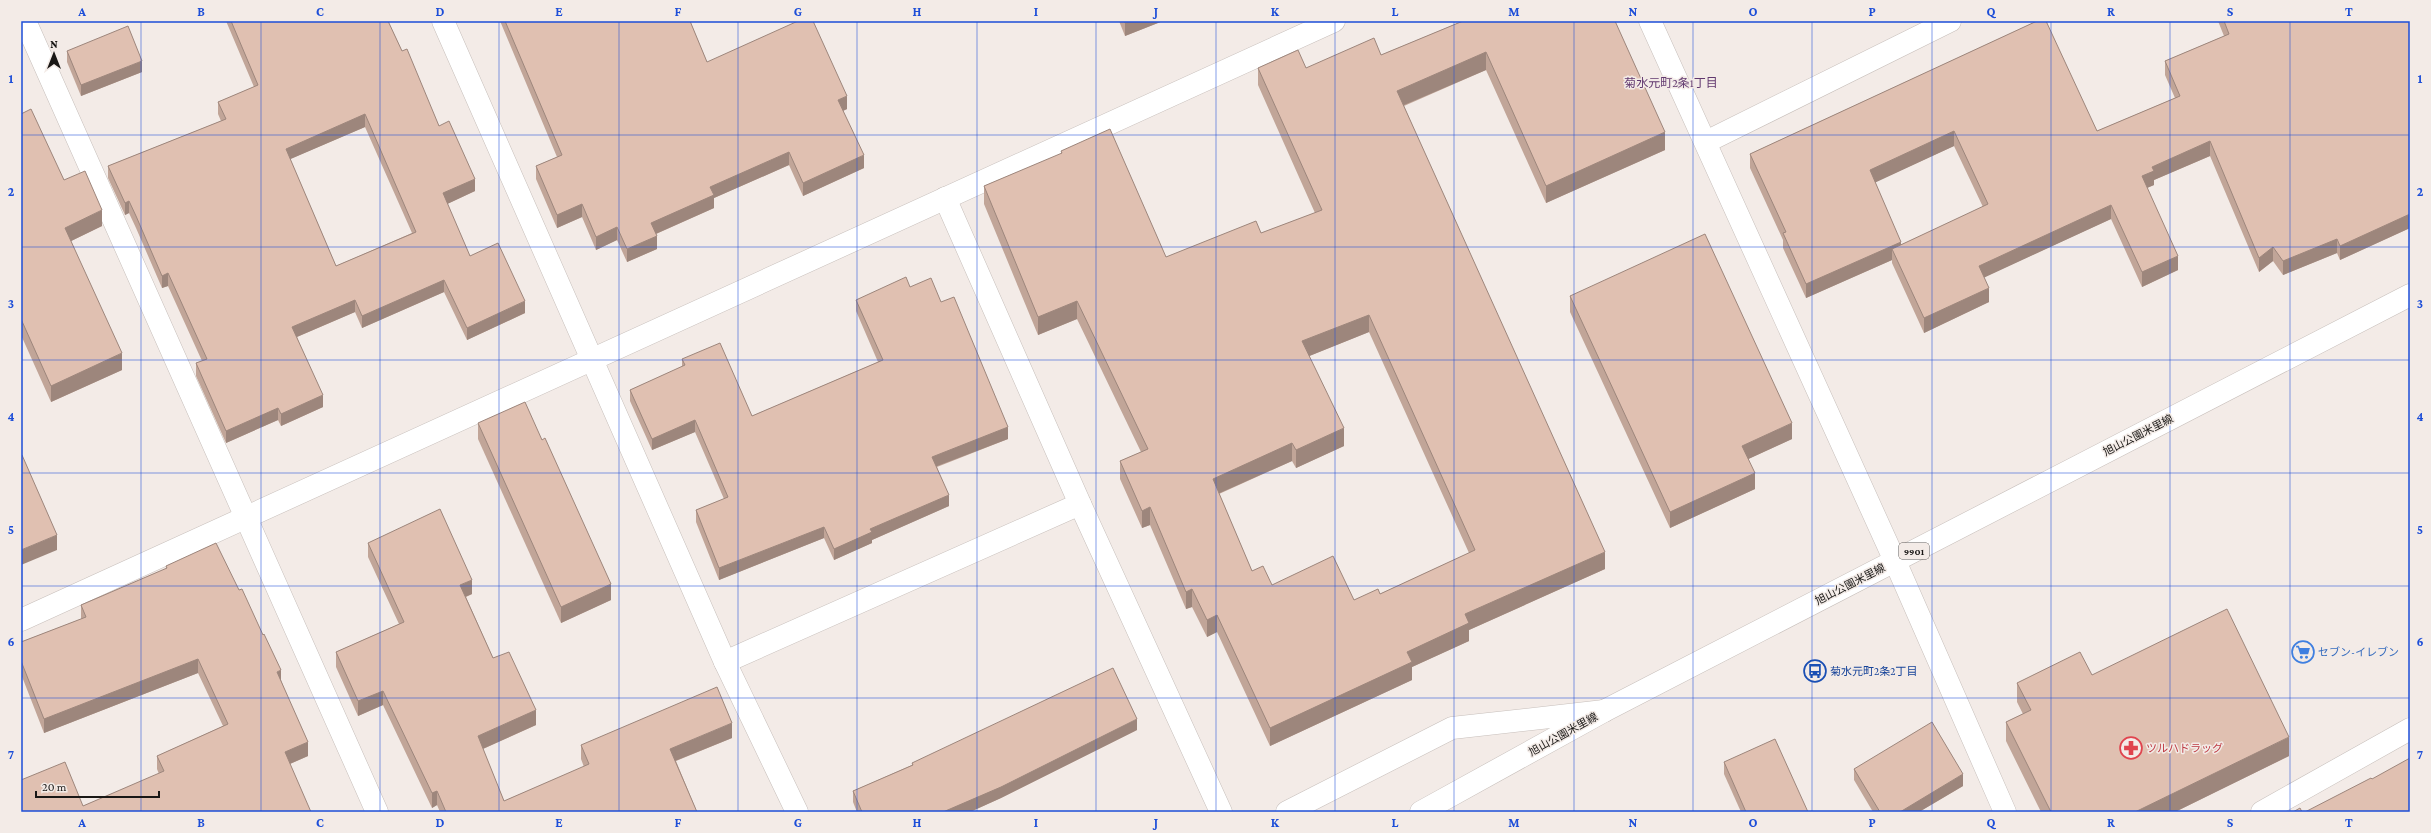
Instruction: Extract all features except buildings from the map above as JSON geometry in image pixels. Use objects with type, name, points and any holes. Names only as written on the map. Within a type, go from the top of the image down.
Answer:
[{"type":"street","points":[[24,21],[377,812]]},
{"type":"street","points":[[443,21],[725,662],[797,812]]},
{"type":"street","points":[[21,620],[1334,21]]},
{"type":"street","points":[[1650,21],[1895,561],[2005,812]]},
{"type":"street","points":[[1706,142],[1950,21]]},
{"type":"street","points":[[945,198],[1080,504],[1221,812]]},
{"type":"street","name":"旭山公園米里線","points":[[1425,811],[1604,711],[2410,295]]},
{"type":"street","points":[[725,662],[1080,504]]},
{"type":"street","points":[[1287,812],[1452,728],[1604,711]]},
{"type":"street","points":[[2262,812],[2410,729]]},
{"type":"place","name":"セブン-イレブン","points":[[2303,652]]},
{"type":"place","name":"菊水元町2条2丁目","points":[[1815,671]]},
{"type":"place","name":"ツルハドラッグ","points":[[2131,748]]},
{"type":"district","name":"菊水元町2条1丁目","points":[[1671,83]]}]
